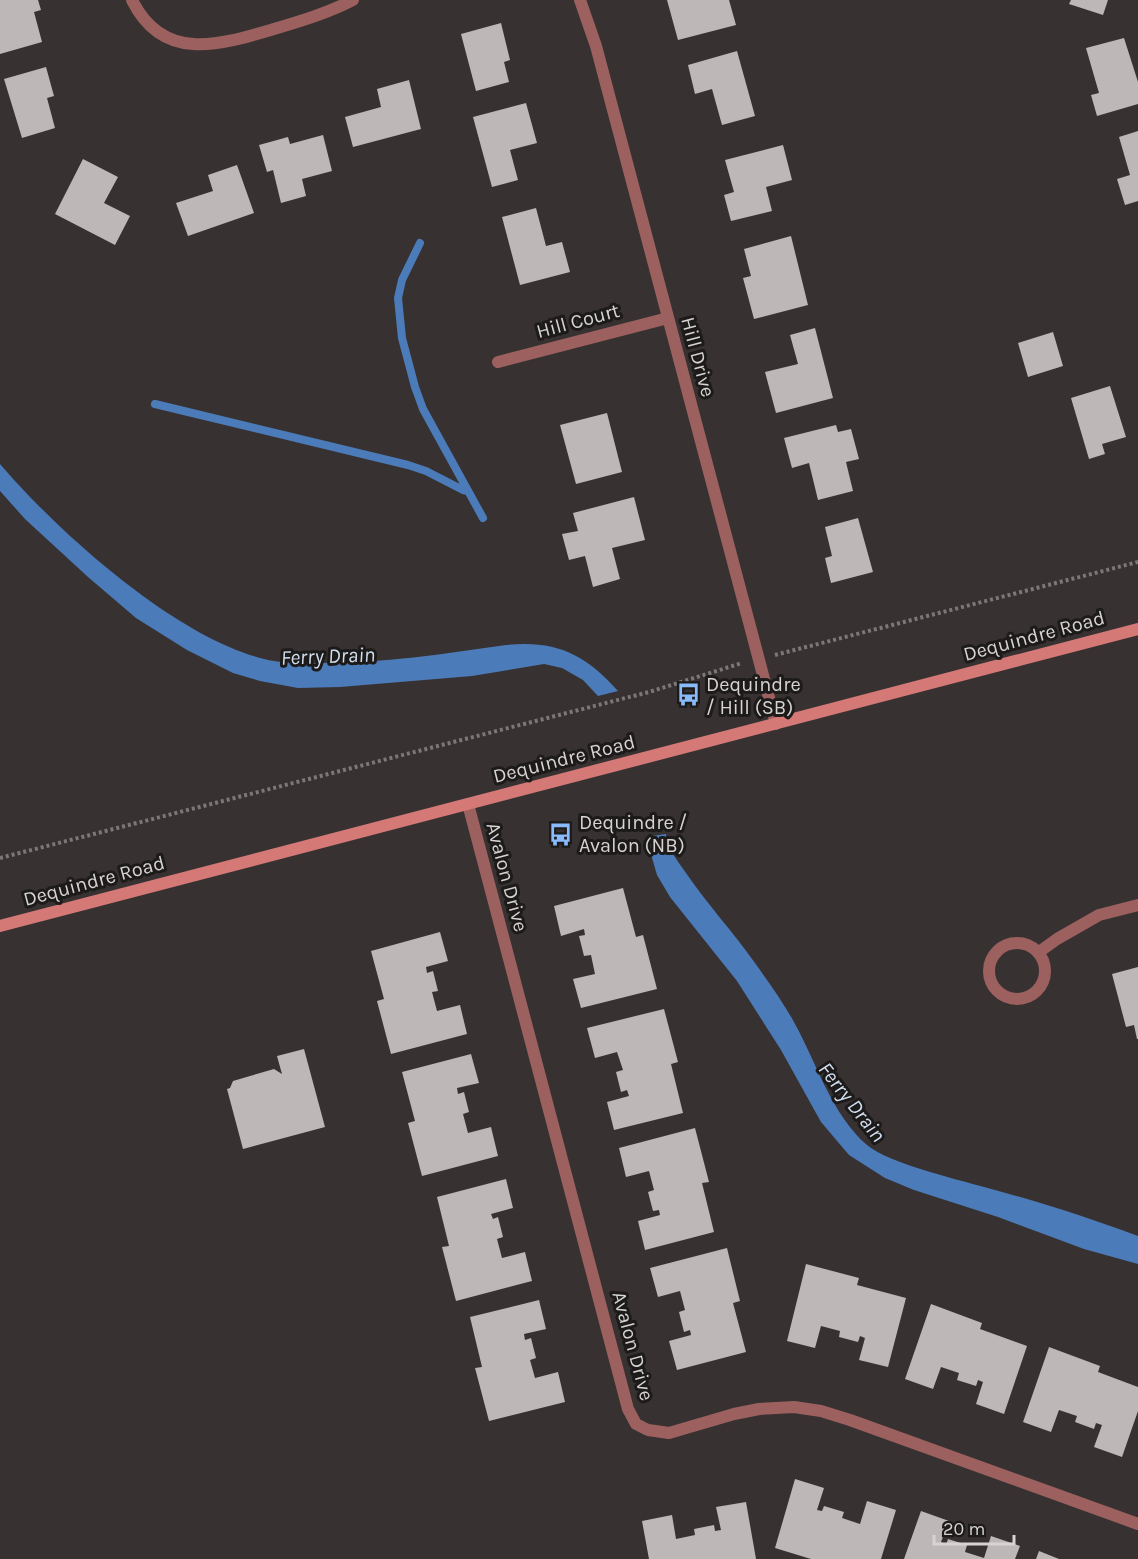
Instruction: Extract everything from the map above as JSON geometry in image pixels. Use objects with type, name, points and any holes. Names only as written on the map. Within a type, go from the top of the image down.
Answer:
[{"type":"main road","name":"Dequindre Road","points":[[0,926],[1138,629]]},
{"type":"street","points":[[132,0],[144,21],[154,30],[178,42],[193,46],[228,42],[319,15],[353,0]]},
{"type":"street","name":"Hill Drive","points":[[580,0],[596,46],[776,724]]},
{"type":"street","name":"Hill Court","points":[[498,362],[668,318]]},
{"type":"street","name":"Avalon Drive","points":[[468,804],[625,1397],[636,1424],[648,1430],[669,1433],[759,1409],[794,1407],[821,1411],[1138,1524]]},
{"type":"street","points":[[1039,952],[1099,915],[1138,905]]},
{"type":"street","points":[[1014,942],[1023,943],[1039,952],[1046,970],[1040,988],[1034,994],[1025,998],[1006,997],[992,985],[989,967],[997,950],[1014,942]]},
{"type":"path","points":[[778,654],[1138,562]]},
{"type":"path","points":[[0,858],[638,695],[739,663]]},
{"type":"water","name":"Ferry Drain","points":[[0,464],[55,522],[125,582],[163,610],[201,633],[239,651],[280,662],[344,663],[506,645],[540,645],[568,652],[581,659],[606,678],[618,691],[598,696],[583,680],[562,668],[544,664],[472,676],[340,687],[298,688],[233,673],[187,650],[136,618],[88,577],[25,519],[0,491]]},
{"type":"water","name":"Ferry Drain","points":[[666,834],[676,859],[781,1001],[835,1104],[844,1119],[867,1145],[892,1159],[909,1165],[1085,1217],[1138,1236],[1138,1264],[1084,1249],[998,1217],[914,1190],[885,1178],[849,1155],[821,1122],[781,1050],[737,981],[670,897],[657,875],[646,837]]},
{"type":"building","points":[[0,0],[38,0],[41,10],[34,12],[42,42],[0,54]]},
{"type":"building","points":[[667,0],[729,0],[736,25],[678,40]]},
{"type":"building","points":[[1071,0],[1108,0],[1103,15],[1069,4]]},
{"type":"building","points":[[501,23],[510,60],[504,62],[509,82],[476,91],[461,34]]},
{"type":"building","points":[[1124,38],[1138,82],[1138,104],[1097,116],[1091,95],[1099,93],[1086,48]]},
{"type":"building","points":[[737,51],[755,116],[722,125],[712,89],[695,94],[688,65]]},
{"type":"building","points":[[46,67],[54,96],[47,98],[55,128],[22,138],[4,79]]},
{"type":"building","points":[[409,80],[421,129],[353,147],[345,117],[381,107],[377,89]]},
{"type":"building","points":[[526,103],[537,143],[510,150],[518,180],[492,187],[473,117]]},
{"type":"building","points":[[1138,131],[1138,201],[1125,205],[1117,179],[1130,175],[1119,137]]},
{"type":"building","points":[[323,135],[332,171],[302,179],[306,196],[281,203],[273,170],[267,172],[259,145],[288,137],[290,144]]},
{"type":"building","points":[[783,145],[792,180],[766,187],[772,211],[731,221],[724,195],[734,192],[725,160]]},
{"type":"building","points":[[83,159],[118,177],[104,203],[130,216],[115,245],[55,214]]},
{"type":"building","points":[[237,165],[254,213],[188,236],[176,203],[213,191],[208,175]]},
{"type":"building","points":[[536,208],[546,246],[562,242],[570,272],[520,285],[502,217]]},
{"type":"building","points":[[791,236],[808,305],[754,319],[743,278],[751,276],[744,249]]},
{"type":"building","points":[[815,328],[833,398],[776,413],[765,372],[798,364],[790,335]]},
{"type":"building","points":[[1053,332],[1063,366],[1028,377],[1018,343]]},
{"type":"building","points":[[1110,386],[1126,437],[1102,444],[1105,454],[1089,459],[1071,398]]},
{"type":"building","points":[[607,413],[622,472],[576,484],[560,425]]},
{"type":"building","points":[[836,425],[838,432],[851,429],[859,459],[846,462],[853,491],[818,500],[809,463],[792,468],[784,438]]},
{"type":"building","points":[[634,497],[645,540],[612,548],[620,579],[593,587],[585,556],[569,560],[562,534],[578,531],[573,513]]},
{"type":"building","points":[[858,518],[873,572],[831,583],[825,558],[832,556],[825,527]]},
{"type":"building","points":[[623,888],[636,937],[643,935],[657,989],[581,1008],[573,979],[595,974],[591,955],[584,956],[579,936],[585,935],[584,929],[561,936],[554,906]]},
{"type":"building","points":[[440,932],[448,961],[426,967],[427,973],[433,971],[438,991],[432,992],[437,1011],[460,1005],[467,1034],[391,1054],[377,1001],[384,999],[371,951]]},
{"type":"building","points":[[1138,967],[1137,1039],[1134,1025],[1126,1027],[1112,974]]},
{"type":"building","points":[[664,1009],[678,1062],[671,1064],[683,1113],[614,1130],[607,1102],[629,1096],[627,1090],[621,1092],[616,1072],[623,1070],[617,1052],[595,1058],[587,1028]]},
{"type":"building","points":[[304,1049],[325,1127],[243,1149],[227,1089],[233,1081],[274,1069],[282,1074],[277,1056]]},
{"type":"building","points":[[471,1054],[479,1083],[457,1088],[458,1094],[464,1092],[469,1112],[463,1114],[468,1133],[491,1127],[498,1156],[422,1176],[408,1123],[415,1121],[402,1072]]},
{"type":"building","points":[[695,1128],[709,1182],[702,1183],[714,1232],[645,1250],[638,1221],[660,1215],[659,1210],[653,1211],[648,1192],[654,1190],[649,1171],[626,1177],[619,1148]]},
{"type":"building","points":[[506,1179],[513,1208],[491,1214],[493,1219],[498,1217],[503,1237],[497,1239],[502,1258],[525,1252],[532,1281],[456,1301],[442,1247],[449,1246],[437,1197]]},
{"type":"building","points":[[727,1248],[740,1301],[733,1303],[746,1352],[677,1370],[669,1341],[691,1335],[690,1330],[684,1332],[679,1312],[685,1310],[680,1291],[658,1297],[650,1268]]},
{"type":"building","points":[[806,1264],[859,1278],[857,1285],[906,1298],[888,1367],[859,1360],[865,1338],[860,1336],[858,1342],[839,1337],[840,1331],[821,1326],[815,1348],[787,1341]]},
{"type":"building","points":[[539,1300],[546,1329],[524,1334],[525,1340],[531,1338],[536,1358],[530,1360],[535,1378],[558,1372],[565,1402],[489,1421],[475,1368],[482,1367],[470,1317]]},
{"type":"building","points":[[931,1304],[982,1323],[980,1329],[1027,1346],[1004,1414],[976,1404],[983,1382],[978,1380],[976,1386],[957,1380],[959,1373],[941,1367],[933,1389],[905,1379]]},
{"type":"building","points":[[1049,1347],[1100,1366],[1098,1372],[1138,1387],[1138,1411],[1122,1457],[1094,1447],[1102,1425],[1096,1423],[1094,1429],[1075,1422],[1077,1416],[1059,1410],[1051,1432],[1023,1422]]},
{"type":"building","points":[[795,1479],[824,1488],[817,1510],[822,1511],[824,1506],[844,1512],[842,1518],[860,1524],[867,1501],[896,1510],[881,1559],[811,1559],[775,1548]]},
{"type":"building","points":[[746,1502],[756,1559],[649,1559],[642,1521],[672,1515],[676,1539],[695,1535],[694,1529],[714,1525],[715,1531],[721,1530],[716,1507]]},
{"type":"building","points":[[921,1511],[949,1521],[941,1542],[946,1545],[948,1539],[967,1545],[965,1552],[984,1558],[991,1536],[1020,1546],[1015,1559],[904,1559]]},
{"type":"building","points":[[1039,1551],[1059,1559],[1036,1559]]},
{"type":"waterway","points":[[420,243],[402,280],[398,298],[402,338],[423,409],[483,518]]},
{"type":"waterway","points":[[155,404],[408,465],[468,491]]},
{"type":"place","name":"Dequindre / Hill (SB)","points":[[688,695]]},
{"type":"place","name":"Dequindre / Avalon (NB)","points":[[561,834]]}]
